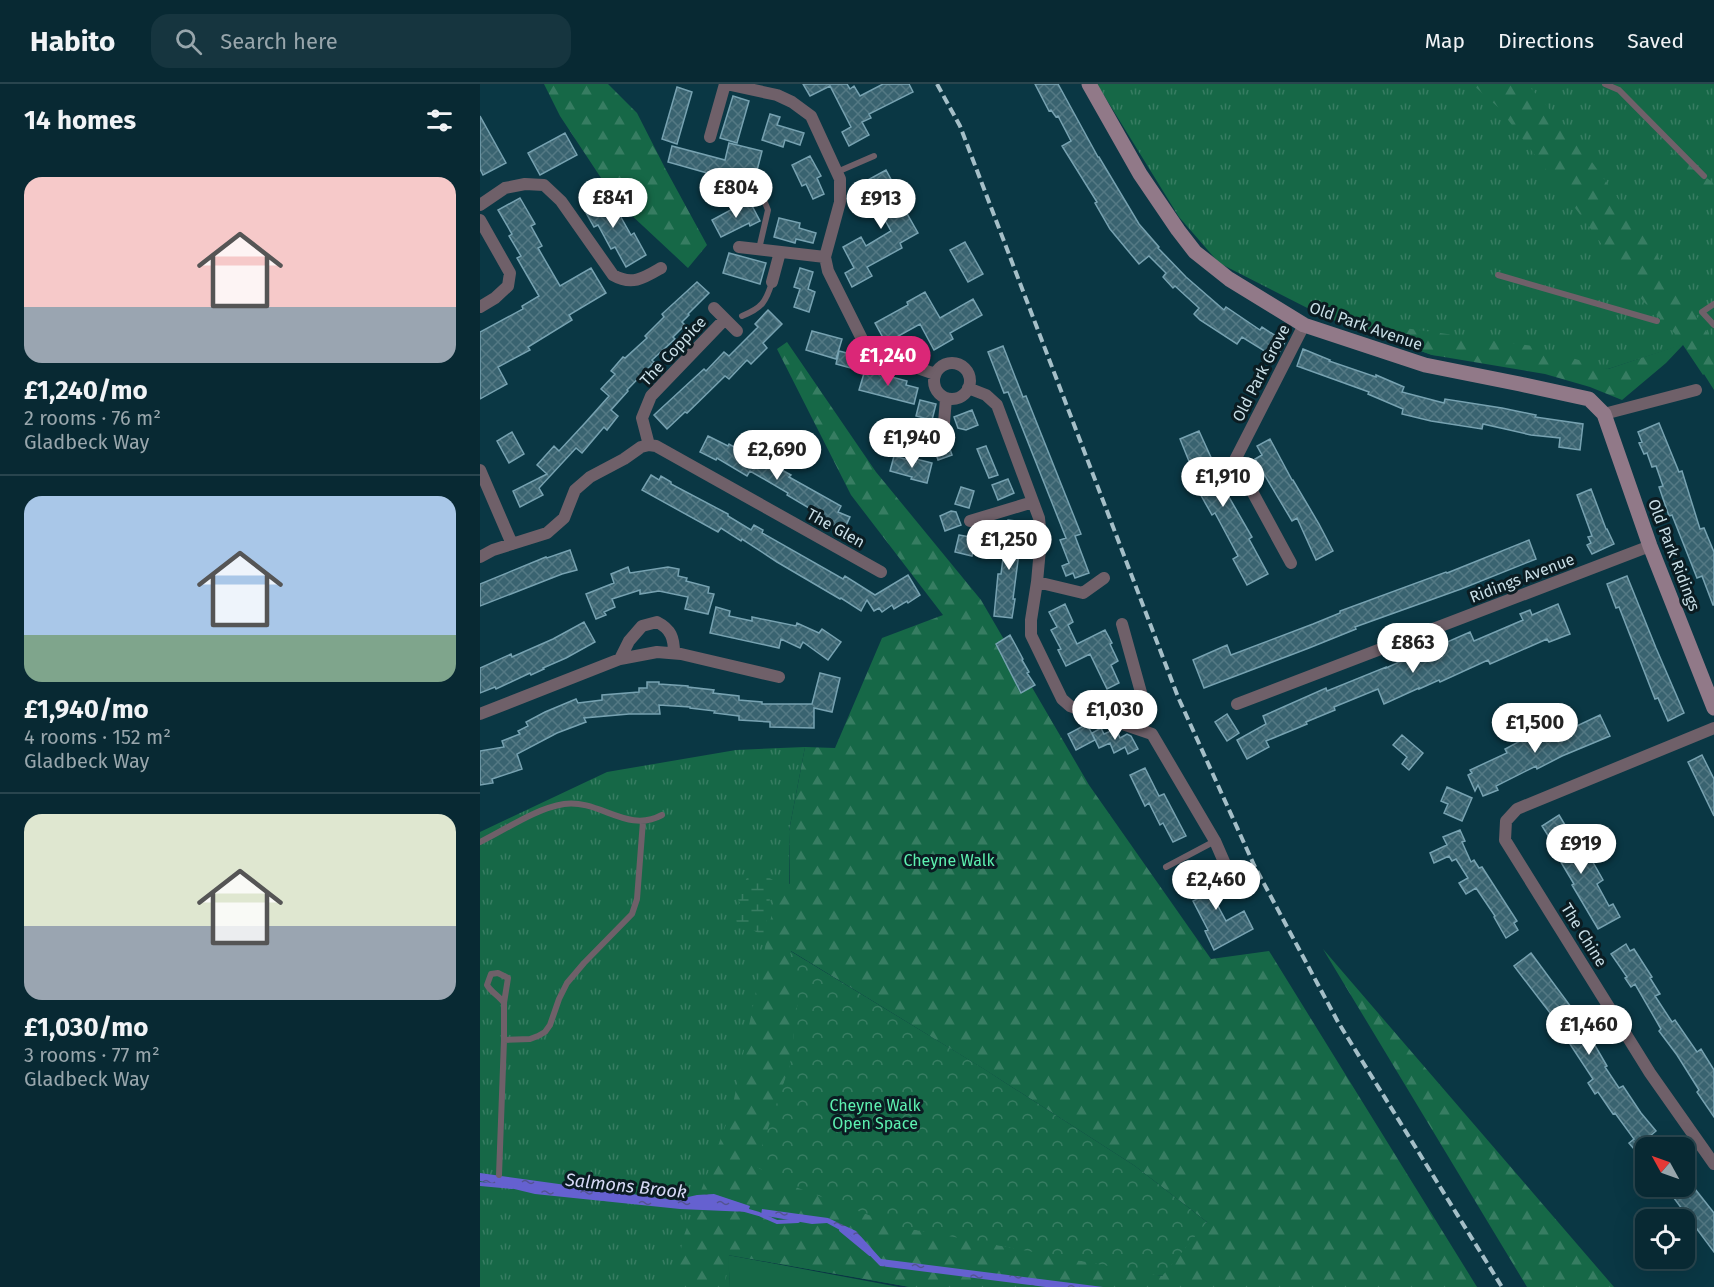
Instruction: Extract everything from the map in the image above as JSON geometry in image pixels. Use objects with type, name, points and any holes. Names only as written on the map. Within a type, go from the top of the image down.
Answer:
[{"type":"street","points":[[710,137],[726,84],[775,89],[811,116],[840,179],[840,202],[825,257],[828,272],[864,343],[872,352],[935,374]]},
{"type":"street","name":"Old Park Avenue","points":[[1089,84],[1140,174],[1195,252],[1229,279],[1304,325],[1425,365],[1589,399],[1604,414]]},
{"type":"street","points":[[480,205],[505,188],[525,184],[544,185],[561,201],[613,276],[624,281],[645,278],[661,268]]},
{"type":"street","points":[[480,220],[510,273],[508,286],[480,308]]},
{"type":"street","points":[[739,247],[825,257]]},
{"type":"street","points":[[772,282],[780,252]]},
{"type":"street","name":"The Coppice","points":[[714,308],[737,331]]},
{"type":"street","name":"The Coppice","points":[[649,445],[642,418],[651,396],[725,319]]},
{"type":"street","name":"Old Park Grove","points":[[1291,563],[1235,460],[1304,325]]},
{"type":"street","points":[[947,363],[960,365],[969,375],[968,388],[960,397],[946,398],[936,389],[935,374],[947,363]]},
{"type":"street","points":[[968,388],[986,395],[997,405],[1039,518],[1041,538],[1031,635],[1062,699],[1070,706],[1152,734],[1215,841],[1236,887]]},
{"type":"street","points":[[1604,414],[1696,390]]},
{"type":"street","points":[[923,438],[944,423],[946,398]]},
{"type":"street","name":"Old Park Ridings","points":[[1604,414],[1650,546],[1714,708]]},
{"type":"street","points":[[480,557],[493,550],[547,533],[564,518],[575,490],[590,477],[624,459],[640,447],[649,445]]},
{"type":"street","name":"The Glen","points":[[649,445],[881,573]]},
{"type":"street","points":[[480,470],[512,544]]},
{"type":"street","points":[[970,521],[1033,502]]},
{"type":"street","name":"Ridings Avenue","points":[[1237,704],[1650,546]]},
{"type":"street","points":[[1036,582],[1083,593],[1104,578]]},
{"type":"street","points":[[620,658],[629,641],[642,626],[657,622],[666,626],[674,639],[674,653]]},
{"type":"street","points":[[1122,624],[1142,696],[1136,728]]},
{"type":"street","points":[[480,714],[620,658],[657,652],[674,653],[779,677]]},
{"type":"street","name":"The Chine","points":[[1714,728],[1517,809],[1506,820],[1505,840],[1650,1073],[1714,1164]]},
{"type":"lane","points":[[1605,84],[1619,90],[1704,176]]},
{"type":"lane","points":[[837,172],[874,156]]},
{"type":"lane","points":[[758,249],[768,210],[760,190]]},
{"type":"lane","points":[[1498,275],[1657,321]]},
{"type":"lane","points":[[742,316],[755,310],[766,300],[772,282]]},
{"type":"lane","points":[[1714,304],[1702,312],[1714,325]]},
{"type":"lane","points":[[480,842],[537,812],[565,804],[597,807],[627,819],[643,821],[651,821],[662,815]]},
{"type":"lane","points":[[504,1040],[530,1039],[544,1032],[550,1025],[567,983],[632,914],[637,899],[643,821]]},
{"type":"lane","points":[[1166,867],[1215,841]]},
{"type":"lane","points":[[499,1174],[504,1003],[508,978],[498,973],[491,974],[487,985],[489,990],[504,1003]]},
{"type":"green space","points":[[544,84],[608,84],[637,113],[707,245],[688,268],[613,196],[560,116]]},
{"type":"green space","points":[[1097,84],[1714,84],[1714,390],[1685,344],[1608,369],[1432,355],[1325,317],[1219,263],[1179,217]]},
{"type":"green space","points":[[1472,84],[1527,84],[1572,134],[1641,231],[1714,343],[1714,366],[1703,375],[1683,345],[1666,363],[1622,400],[1590,387],[1545,374],[1432,355],[1325,317],[1533,346],[1608,369],[1683,344],[1643,301],[1499,108]]},
{"type":"green space","points":[[1662,141],[1676,157],[1714,183],[1714,209],[1697,195],[1656,151]]},
{"type":"green space","name":"Cheyne Walk","points":[[787,342],[876,472],[981,600],[1089,785],[1211,959],[1269,951],[1477,1287],[910,1287],[729,1255],[724,1287],[674,1287],[683,1238],[732,1109],[773,908],[775,880],[790,884],[789,831],[805,747],[835,748],[882,638],[943,615],[851,495],[777,349]],"holes":[[[791,951],[987,1071],[1135,1166],[1207,1222],[1162,1276],[900,1227],[756,1166],[790,1065],[798,999]]]},
{"type":"green space","points":[[805,747],[789,831],[790,951],[987,1071],[1270,1270],[910,1287],[729,1255],[730,1287],[480,1287],[480,832],[607,772],[736,750]]},
{"type":"green space","points":[[753,872],[773,880],[764,935],[745,925],[737,924],[736,911],[740,903],[735,892],[745,888],[746,879]]},
{"type":"green space","points":[[1323,949],[1614,1287],[1527,1287]]},
{"type":"green space","name":"Cheyne Walk Open Space","points":[[790,951],[987,1071],[1135,1166],[1207,1222],[1162,1276],[900,1227],[785,1183],[755,1166],[790,1065],[798,999]]},
{"type":"green space","points":[[728,1255],[899,1287],[730,1287]]},
{"type":"water","points":[[480,1173],[675,1200],[714,1194],[750,1206],[748,1212],[680,1209],[535,1194],[480,1181]]},
{"type":"water","points":[[762,1209],[828,1218],[856,1231],[881,1259],[1103,1287],[1046,1287],[880,1266],[851,1236],[827,1223],[812,1224],[761,1215]]},
{"type":"building","points":[[803,84],[847,84],[850,89],[854,86],[860,96],[883,84],[909,84],[913,92],[869,114],[871,118],[862,122],[869,135],[849,146],[842,132],[851,127],[830,86],[810,96]]},
{"type":"building","points":[[1035,84],[1058,84],[1098,157],[1139,224],[1186,277],[1224,310],[1226,307],[1260,330],[1262,327],[1285,342],[1276,358],[1242,337],[1237,344],[1200,320],[1194,314],[1199,308],[1175,286],[1173,288],[1163,277],[1166,273],[1149,256],[1139,264],[1110,229],[1095,203],[1097,202],[1062,146],[1071,141],[1058,116],[1056,117],[1051,110],[1049,111]]},
{"type":"building","points":[[677,87],[692,92],[677,144],[662,139]]},
{"type":"building","points":[[733,96],[749,101],[737,143],[720,138]]},
{"type":"building","points":[[770,114],[780,117],[777,125],[804,133],[800,145],[785,140],[783,147],[762,140]]},
{"type":"building","points":[[480,116],[506,163],[483,175],[480,169]]},
{"type":"building","points":[[565,133],[577,155],[540,175],[528,153]]},
{"type":"building","points":[[729,143],[762,151],[753,186],[668,162],[672,146],[725,160]]},
{"type":"building","points":[[810,156],[821,176],[817,178],[824,194],[813,199],[806,184],[802,186],[792,165]]},
{"type":"building","points":[[886,170],[918,233],[900,243],[902,248],[867,267],[872,276],[852,287],[845,273],[854,268],[843,247],[861,237],[866,246],[891,231],[864,182]]},
{"type":"building","points":[[601,191],[614,215],[618,212],[631,235],[634,233],[646,255],[626,267],[615,247],[611,249],[598,225],[594,227],[580,202]]},
{"type":"building","points":[[520,198],[535,224],[531,226],[542,246],[538,248],[560,286],[591,268],[606,293],[569,315],[572,320],[528,347],[530,350],[498,367],[507,384],[480,399],[480,332],[523,309],[522,306],[539,296],[517,258],[521,256],[498,210]]},
{"type":"building","points":[[749,200],[760,221],[750,226],[749,223],[721,237],[712,220]]},
{"type":"building","points":[[779,218],[800,223],[799,228],[816,233],[813,243],[796,239],[795,243],[774,237]]},
{"type":"building","points":[[965,242],[983,274],[968,282],[950,250]]},
{"type":"building","points":[[729,253],[766,263],[760,284],[723,273]]},
{"type":"building","points":[[800,268],[813,272],[808,289],[815,292],[809,312],[794,307],[800,289],[794,287]]},
{"type":"building","points":[[697,282],[709,293],[682,322],[685,325],[673,337],[675,339],[652,360],[654,362],[611,410],[618,416],[607,430],[604,427],[582,453],[576,448],[539,488],[543,495],[520,507],[513,491],[547,474],[537,465],[554,446],[559,451],[609,396],[601,389],[615,374],[611,371],[623,357],[625,358],[647,338],[645,336],[664,317],[662,314]]},
{"type":"building","points":[[925,292],[940,318],[973,299],[982,315],[950,333],[953,339],[934,350],[920,324],[886,343],[875,323],[908,305],[907,302]]},
{"type":"building","points":[[768,310],[782,324],[763,343],[767,348],[751,364],[747,360],[729,379],[725,376],[667,429],[654,415],[704,369],[706,371],[724,352],[729,356],[758,327],[755,324]]},
{"type":"building","points":[[812,331],[842,339],[836,359],[806,350]]},
{"type":"building","points":[[1003,346],[1023,397],[1026,396],[1081,534],[1075,536],[1089,573],[1075,578],[1073,573],[1066,576],[1062,566],[1069,563],[1060,540],[1066,538],[1008,392],[1004,393],[988,352]]},
{"type":"building","points":[[1303,349],[1329,361],[1376,377],[1376,375],[1404,387],[1402,392],[1444,403],[1445,399],[1583,424],[1580,450],[1559,447],[1560,438],[1531,435],[1483,424],[1482,429],[1402,414],[1403,409],[1368,394],[1369,392],[1297,366]]},
{"type":"building","points":[[839,351],[855,355],[851,368],[836,364]]},
{"type":"building","points":[[865,370],[907,381],[906,385],[918,388],[914,404],[859,390]]},
{"type":"building","points":[[920,400],[936,404],[932,420],[916,416]]},
{"type":"building","points":[[972,410],[978,425],[966,430],[958,428],[954,417]]},
{"type":"building","points":[[1659,423],[1679,472],[1682,471],[1700,529],[1704,528],[1714,552],[1714,605],[1702,576],[1697,578],[1672,515],[1669,516],[1659,487],[1663,486],[1656,466],[1652,467],[1647,453],[1644,454],[1639,443],[1642,442],[1638,432]]},
{"type":"building","points":[[884,427],[899,431],[895,447],[879,443]]},
{"type":"building","points":[[1199,431],[1214,464],[1211,466],[1252,537],[1249,539],[1268,574],[1247,585],[1233,559],[1238,556],[1215,513],[1212,515],[1194,483],[1197,481],[1180,439]]},
{"type":"building","points":[[512,432],[524,454],[509,463],[497,441]]},
{"type":"building","points":[[708,436],[728,446],[729,444],[762,463],[764,460],[841,506],[838,512],[850,517],[844,530],[818,517],[819,514],[787,495],[788,493],[750,471],[747,476],[717,458],[716,460],[700,452]]},
{"type":"building","points":[[1270,439],[1333,551],[1316,560],[1297,518],[1292,521],[1255,459],[1262,455],[1257,446]]},
{"type":"building","points":[[947,440],[952,455],[938,460],[933,445]]},
{"type":"building","points":[[986,446],[998,475],[989,478],[977,449]]},
{"type":"building","points":[[894,456],[916,462],[916,459],[932,463],[927,483],[890,471]]},
{"type":"building","points":[[651,475],[659,480],[661,476],[671,484],[728,514],[751,530],[754,525],[763,530],[762,533],[843,579],[845,576],[875,595],[908,575],[920,595],[908,603],[907,601],[894,609],[892,605],[882,612],[879,608],[874,611],[867,600],[861,611],[742,539],[741,541],[721,528],[718,532],[642,490]]},
{"type":"building","points":[[1008,479],[1014,493],[998,500],[992,485]]},
{"type":"building","points":[[961,487],[974,491],[969,508],[955,504]]},
{"type":"building","points":[[1591,489],[1614,544],[1592,554],[1587,545],[1591,543],[1588,537],[1592,536],[1577,495]]},
{"type":"building","points":[[951,511],[956,512],[961,525],[945,531],[940,516]]},
{"type":"building","points":[[1008,520],[1023,522],[1012,618],[994,616],[998,574],[1001,574]]},
{"type":"building","points":[[959,535],[976,538],[972,556],[955,552]]},
{"type":"building","points":[[1529,540],[1536,559],[1355,627],[1356,629],[1309,648],[1204,688],[1193,660],[1227,645],[1231,655],[1313,624],[1340,613],[1340,611],[1447,573]]},
{"type":"building","points":[[570,550],[577,570],[480,606],[480,584],[546,557]]},
{"type":"building","points":[[628,567],[630,573],[668,567],[679,569],[678,576],[687,578],[686,581],[709,587],[708,593],[714,594],[708,614],[685,609],[688,597],[659,591],[640,594],[640,590],[612,599],[615,607],[604,612],[606,615],[596,619],[586,594],[614,583],[611,574]]},
{"type":"building","points":[[1627,576],[1684,713],[1668,721],[1658,698],[1655,699],[1619,607],[1616,608],[1607,584]]},
{"type":"building","points":[[1065,604],[1073,622],[1068,625],[1077,644],[1105,630],[1118,661],[1111,665],[1119,683],[1107,689],[1090,654],[1066,666],[1058,650],[1061,649],[1051,630],[1057,627],[1049,612]]},
{"type":"building","points":[[1558,604],[1570,634],[1549,642],[1547,639],[1490,664],[1488,660],[1384,704],[1378,689],[1334,707],[1335,710],[1306,722],[1307,724],[1266,741],[1269,747],[1247,759],[1237,740],[1266,724],[1263,716],[1326,688],[1327,691],[1386,668],[1417,652],[1419,656],[1424,655],[1470,632],[1474,641],[1523,620],[1520,614],[1530,610],[1532,615]]},
{"type":"building","points":[[716,607],[730,611],[729,616],[752,621],[752,617],[796,626],[797,623],[819,633],[822,629],[841,642],[828,660],[803,642],[800,648],[781,639],[779,648],[710,633]]},
{"type":"building","points":[[584,622],[595,642],[531,675],[530,673],[496,689],[495,687],[480,693],[480,668],[553,639]]},
{"type":"building","points":[[1010,635],[1035,685],[1021,693],[996,644]]},
{"type":"building","points":[[820,673],[840,678],[832,712],[814,708],[814,728],[770,727],[770,722],[739,720],[739,716],[714,713],[715,711],[659,705],[660,714],[584,718],[586,722],[557,733],[517,754],[522,769],[492,779],[493,783],[480,785],[480,751],[504,747],[502,741],[520,734],[518,731],[528,726],[526,722],[576,699],[578,703],[602,700],[602,695],[639,692],[639,688],[647,688],[647,682],[659,682],[659,684],[714,690],[713,693],[739,696],[739,700],[762,702],[762,704],[812,704]]},
{"type":"building","points":[[1227,714],[1239,733],[1227,741],[1215,722]]},
{"type":"building","points":[[1600,715],[1610,736],[1537,769],[1536,766],[1496,786],[1498,790],[1483,796],[1478,785],[1475,791],[1468,775],[1472,773],[1470,770],[1507,753],[1505,749],[1537,732],[1541,742]]},
{"type":"building","points":[[1087,724],[1095,740],[1076,750],[1068,734]]},
{"type":"building","points":[[1101,728],[1104,734],[1113,730],[1117,731],[1120,738],[1127,734],[1131,736],[1138,749],[1128,754],[1125,747],[1114,753],[1110,743],[1099,748],[1092,733]]},
{"type":"building","points":[[1402,735],[1423,753],[1409,770],[1402,764],[1407,757],[1393,745]]},
{"type":"building","points":[[1702,755],[1714,779],[1714,816],[1688,762]]},
{"type":"building","points":[[1145,768],[1159,796],[1164,794],[1186,836],[1173,842],[1163,823],[1160,825],[1149,803],[1145,806],[1130,775]]},
{"type":"building","points":[[1447,787],[1472,798],[1462,821],[1444,813],[1448,804],[1441,801]]},
{"type":"building","points":[[1559,815],[1568,830],[1564,832],[1578,855],[1586,850],[1603,880],[1597,884],[1609,906],[1613,904],[1620,917],[1598,929],[1556,854],[1559,853],[1542,826]]},
{"type":"building","points":[[1460,830],[1465,841],[1462,842],[1471,862],[1474,860],[1479,868],[1482,867],[1517,921],[1514,923],[1518,930],[1506,938],[1495,916],[1476,888],[1466,894],[1459,883],[1468,878],[1456,859],[1452,861],[1449,856],[1434,863],[1430,853],[1447,845],[1443,837]]},
{"type":"building","points":[[1207,864],[1220,888],[1211,893],[1226,921],[1244,911],[1253,929],[1214,950],[1205,931],[1208,930],[1193,901],[1201,897],[1189,873]]},
{"type":"building","points":[[1626,944],[1630,951],[1634,949],[1652,977],[1650,978],[1660,994],[1655,996],[1672,1022],[1675,1020],[1697,1052],[1701,1049],[1714,1070],[1714,1117],[1677,1055],[1659,1031],[1661,1029],[1635,984],[1631,987],[1611,954]]},
{"type":"building","points":[[1531,953],[1574,1011],[1571,1013],[1584,1031],[1586,1030],[1619,1088],[1623,1086],[1656,1131],[1651,1137],[1635,1137],[1635,1150],[1629,1143],[1634,1139],[1598,1092],[1595,1094],[1588,1083],[1593,1079],[1568,1041],[1570,1039],[1514,966]]},
{"type":"building","points":[[1695,1189],[1714,1213],[1714,1252],[1695,1226],[1695,1209],[1682,1209],[1673,1197],[1695,1197]]},
{"type":"waterway","name":"Salmons Brook","points":[[480,1184],[512,1187]]},
{"type":"waterway","name":"Salmons Brook","points":[[745,1210],[777,1222],[798,1221]]},
{"type":"waterway","name":"Salmons Brook","points":[[841,1230],[870,1254]]},
{"type":"railway","points":[[937,84],[960,126],[1178,697],[1254,865],[1338,1022],[1502,1287]]}]
